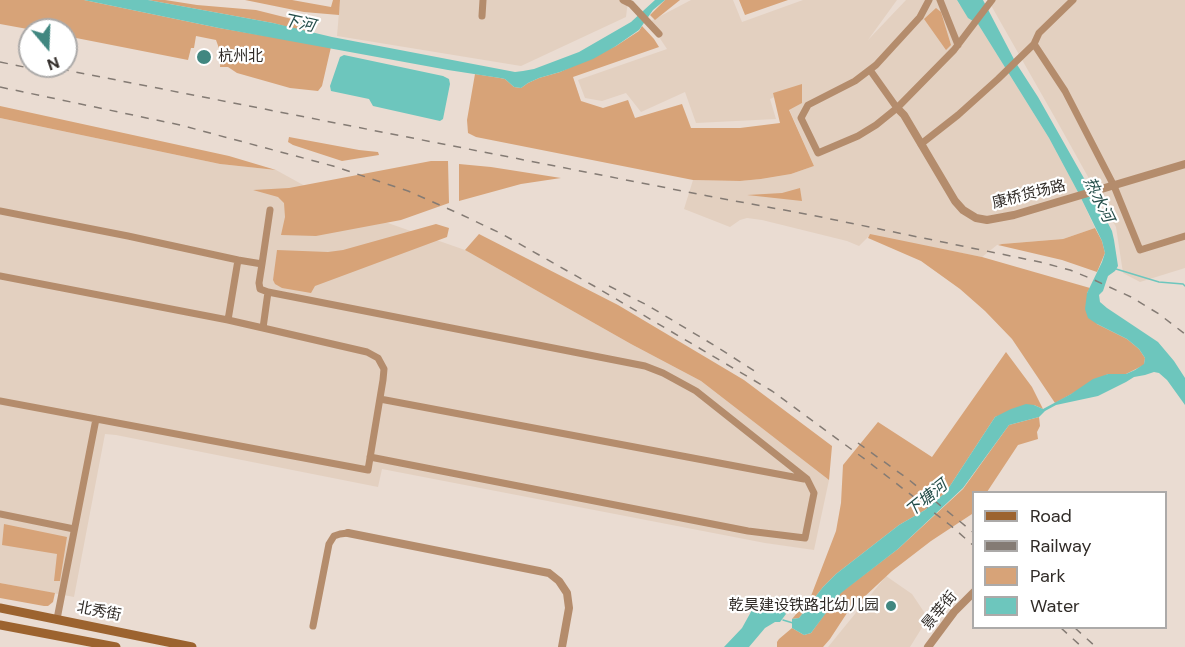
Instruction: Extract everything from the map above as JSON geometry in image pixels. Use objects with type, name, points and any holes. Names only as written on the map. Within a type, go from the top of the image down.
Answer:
[{"type":"main road","name":"北秀街","points":[[0,608],[57,619],[155,643],[192,647]]},
{"type":"main road","name":"北秀街","points":[[0,624],[116,647]]},
{"type":"street","points":[[482,16],[483,0]]},
{"type":"street","points":[[623,0],[630,4],[659,34]]},
{"type":"street","points":[[929,0],[920,17],[876,65],[855,81],[808,105],[801,118],[818,153],[858,136],[897,108],[958,45],[989,3]]},
{"type":"street","points":[[940,0],[958,45]]},
{"type":"street","points":[[921,144],[958,115],[1034,44],[1039,33],[1073,0]]},
{"type":"street","points":[[1034,44],[1065,91],[1114,186],[1140,250],[1185,236]]},
{"type":"street","points":[[870,70],[897,108]]},
{"type":"street","name":"康桥货场路","points":[[897,108],[904,115],[954,201],[976,218],[987,220],[1014,215],[1185,164]]},
{"type":"street","points":[[270,210],[260,289],[645,366],[696,391],[807,479],[814,493],[805,538],[748,531],[370,456]]},
{"type":"street","points":[[0,211],[262,264]]},
{"type":"street","points":[[228,320],[238,260]]},
{"type":"street","points":[[0,276],[228,320],[368,352],[378,358],[384,369],[368,470],[0,401]]},
{"type":"street","points":[[262,328],[268,292]]},
{"type":"street","points":[[380,399],[807,479]]},
{"type":"street","points":[[57,619],[96,419]]},
{"type":"street","points":[[0,514],[74,529]]},
{"type":"street","points":[[313,626],[329,544],[334,536],[348,533],[549,573],[560,581],[567,593],[569,608],[562,647]]},
{"type":"street","name":"景莘街","points":[[928,647],[954,612],[972,594]]},
{"type":"shaded area","points":[[340,0],[628,0],[626,17],[521,66],[337,36]]},
{"type":"shaded area","points":[[691,0],[733,0],[742,22],[803,0],[897,0],[868,40],[906,0],[957,0],[978,24],[1049,138],[1095,228],[1063,239],[997,245],[982,257],[870,235],[859,246],[847,241],[747,218],[730,227],[684,209],[693,180],[761,179],[791,174],[814,166],[789,109],[802,85],[770,99],[776,119],[696,123],[685,92],[641,112],[626,93],[602,101],[585,98],[578,80],[667,49],[649,22]]},
{"type":"shaded area","points":[[988,0],[1185,0],[1185,268],[1140,282],[1123,273],[1116,227]]},
{"type":"shaded area","points":[[0,118],[220,164],[276,170],[345,208],[465,250],[701,381],[829,480],[814,550],[765,543],[382,469],[378,487],[105,434],[74,597],[0,583]]},
{"type":"shaded area","name":"乾昊建设铁路北幼儿园","points":[[886,576],[912,594],[928,618],[910,647],[828,647]]},
{"type":"green space","points":[[0,0],[84,0],[219,28],[331,47],[322,86],[318,91],[290,88],[237,73],[228,67],[220,67],[221,54],[216,40],[196,36],[194,48],[191,48],[188,60],[78,38],[78,18],[18,18],[18,27],[0,24]]},
{"type":"green space","points":[[148,0],[256,10],[308,23],[306,32],[273,23]]},
{"type":"green space","points":[[245,0],[292,0],[331,7],[333,0],[340,0],[339,15],[304,12]]},
{"type":"green space","points":[[665,0],[680,0],[655,20],[650,15]]},
{"type":"green space","points":[[739,0],[788,0],[745,15]]},
{"type":"green space","points":[[936,8],[941,12],[951,45],[946,50],[924,19]]},
{"type":"green space","points":[[642,26],[659,47],[573,77],[581,101],[603,108],[628,100],[635,118],[682,104],[691,128],[740,128],[780,123],[773,93],[802,84],[802,103],[789,110],[814,166],[791,174],[761,179],[693,180],[476,137],[468,133],[467,120],[475,74],[505,79],[514,87],[521,88],[539,78],[560,72],[616,46],[639,31]]},
{"type":"green space","points":[[0,106],[229,156],[276,170],[220,164],[0,118]]},
{"type":"green space","points":[[289,137],[378,152],[379,155],[342,161],[293,145],[288,142]]},
{"type":"green space","points":[[431,161],[448,161],[449,203],[401,220],[316,236],[281,235],[285,217],[284,203],[278,197],[253,190],[289,188]]},
{"type":"green space","points":[[459,164],[561,178],[521,184],[459,201]]},
{"type":"green space","points":[[800,188],[802,201],[747,195],[782,193]]},
{"type":"green space","points":[[436,224],[449,228],[447,237],[315,286],[311,293],[282,288],[273,280],[277,250],[328,252],[343,250]]},
{"type":"green space","points":[[1095,228],[1105,253],[1097,272],[1062,260],[998,245],[1063,239]]},
{"type":"green space","points":[[479,234],[618,305],[744,380],[832,446],[829,480],[701,381],[465,250]]},
{"type":"green space","points":[[870,234],[982,257],[1090,288],[1087,293],[1097,324],[1127,339],[1139,349],[1145,358],[1144,365],[1126,374],[1108,374],[1055,403],[1012,339],[985,311],[960,289],[921,261],[868,238]]},
{"type":"green space","points":[[1006,352],[1032,387],[1043,409],[1034,405],[995,417],[946,492],[925,510],[899,525],[836,574],[799,618],[792,619],[811,596],[836,531],[841,503],[843,465],[878,422],[932,457]]},
{"type":"green space","points":[[1039,417],[1038,439],[1018,445],[988,491],[972,491],[972,514],[931,541],[892,571],[847,613],[823,647],[777,647],[779,639],[792,628],[804,635],[811,633],[840,593],[898,549],[963,489],[1009,425]]},
{"type":"green space","points":[[4,524],[67,537],[60,581],[54,581],[57,554],[2,545]]},
{"type":"green space","points":[[0,583],[55,593],[53,602],[44,606],[0,598]]},
{"type":"water","points":[[84,0],[148,0],[515,72],[534,69],[579,52],[631,22],[655,0],[665,0],[653,10],[639,30],[616,46],[593,59],[539,78],[521,88],[514,87],[505,79],[219,28]]},
{"type":"water","points":[[957,0],[983,0],[1016,63],[1038,97],[1112,231],[1118,266],[1108,276],[1103,291],[1099,295],[1100,302],[1158,342],[1174,361],[1185,378],[1185,405],[1167,380],[1154,372],[1134,377],[1098,396],[1056,405],[1039,417],[1009,425],[963,488],[898,549],[841,593],[811,633],[804,635],[792,628],[792,619],[799,618],[836,574],[899,525],[925,510],[946,492],[995,417],[1026,404],[1043,409],[1093,379],[1108,374],[1126,374],[1144,364],[1145,358],[1139,349],[1127,339],[1088,318],[1085,309],[1087,293],[1105,253],[1102,241],[1049,138],[978,24],[968,18]]},
{"type":"water","points":[[344,55],[449,79],[443,119],[440,121],[373,106],[369,99],[331,91],[330,86],[340,57]]},
{"type":"water","points":[[763,604],[774,604],[786,614],[780,622],[775,622],[765,628],[749,647],[724,647],[742,628],[752,610]]},
{"type":"waterway","points":[[1116,269],[1159,282],[1185,286]]},
{"type":"waterway","name":"下塘河","points":[[783,620],[793,623]]},
{"type":"railway","points":[[0,62],[18,66]]},
{"type":"railway","points":[[78,72],[811,215],[1040,262],[1070,270],[1131,297],[1159,314],[1185,334]]},
{"type":"railway","points":[[0,87],[180,125],[333,166],[408,191],[460,214],[502,234],[594,286],[772,391],[866,460],[972,544]]},
{"type":"railway","points":[[609,286],[647,305],[759,374]]},
{"type":"railway","points":[[858,443],[908,479],[972,531]]},
{"type":"railway","points":[[1062,629],[1082,647]]},
{"type":"railway","points":[[1076,629],[1096,647]]},
{"type":"place","name":"杭州北","points":[[204,57]]},
{"type":"place","name":"乾昊建设铁路北幼儿园","points":[[891,606]]},
{"type":"water label","name":"下河","points":[[299,24]]},
{"type":"water label","name":"热水河","points":[[1098,200]]}]
